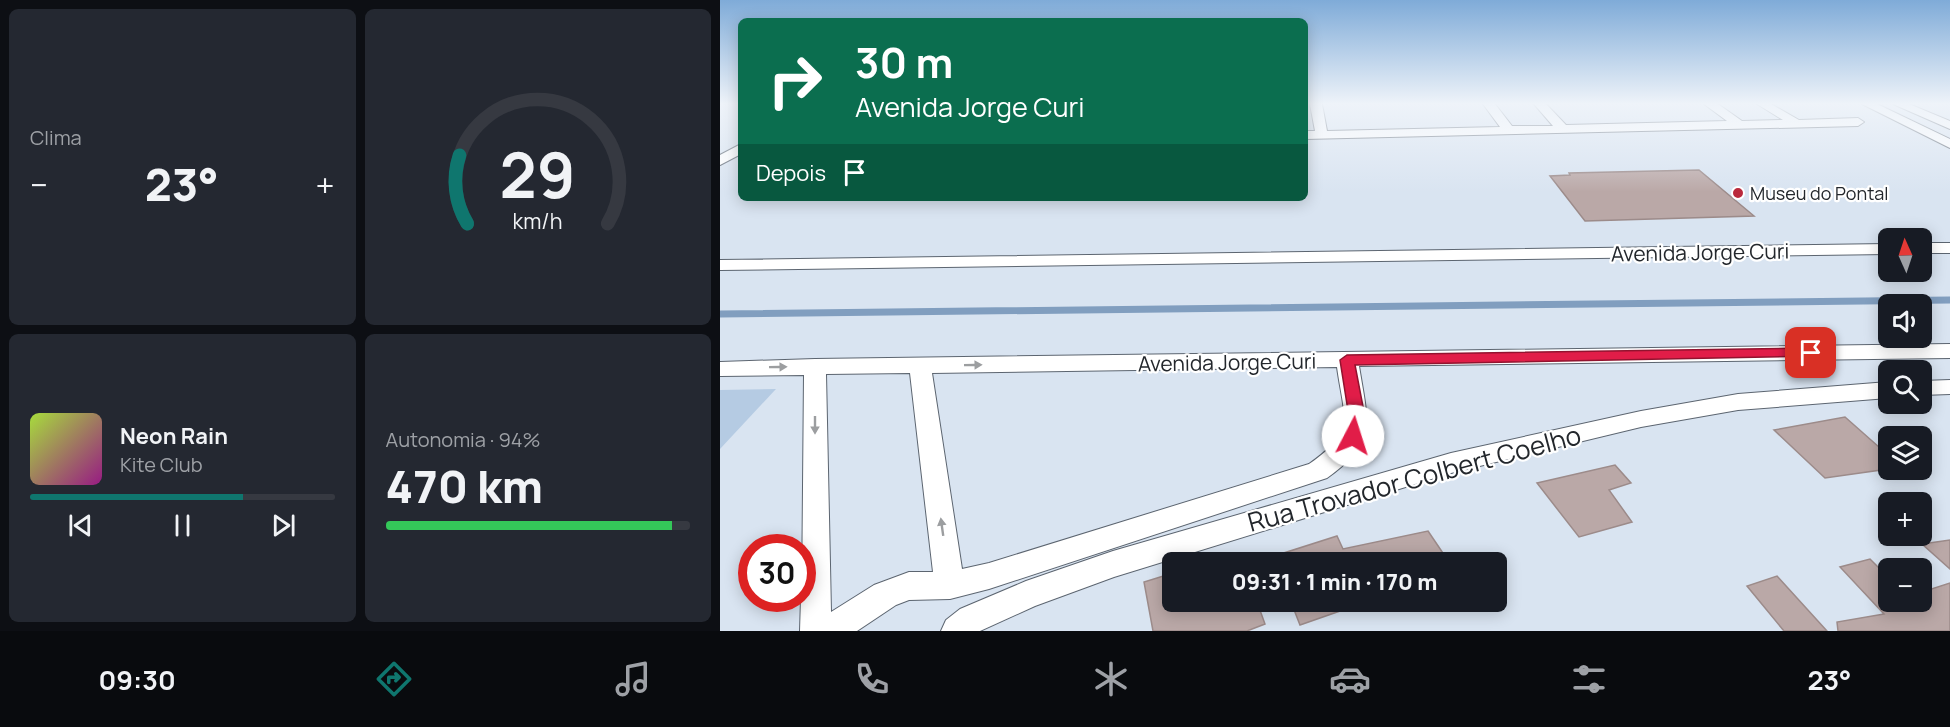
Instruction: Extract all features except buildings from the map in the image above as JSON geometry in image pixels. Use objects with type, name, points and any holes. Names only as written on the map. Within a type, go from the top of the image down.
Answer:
[{"type":"street","points":[[1308,135],[1370,133]]},
{"type":"street","points":[[1928,133],[1950,144]]},
{"type":"street","points":[[720,161],[738,149]]},
{"type":"street","points":[[1932,248],[1950,248]]},
{"type":"street","name":"Avenida Jorge Curi","points":[[720,265],[1878,249]]},
{"type":"street","name":"Avenida Jorge Curi","points":[[720,369],[1950,351]]},
{"type":"street","points":[[829,631],[885,595],[901,589],[932,584],[950,585],[989,576],[1318,471],[1341,454],[1356,428],[1357,417],[1347,360]]},
{"type":"street","points":[[815,366],[816,631]]},
{"type":"street","points":[[920,366],[950,585]]},
{"type":"street","points":[[1932,388],[1950,387]]},
{"type":"street","name":"Rua Trovador Colbert Coelho","points":[[957,631],[971,619],[1026,595],[1113,564],[1451,463],[1641,419],[1738,402],[1878,391]]},
{"type":"shaded area","points":[[776,389],[720,449],[720,390]]},
{"type":"waterway","points":[[720,314],[1950,300],[1854,301]]},
{"type":"place","name":"Museu do Pontal","points":[[1738,193]]},
{"type":"route","points":[[1353,436],[1357,417],[1347,360],[1811,353]]}]
